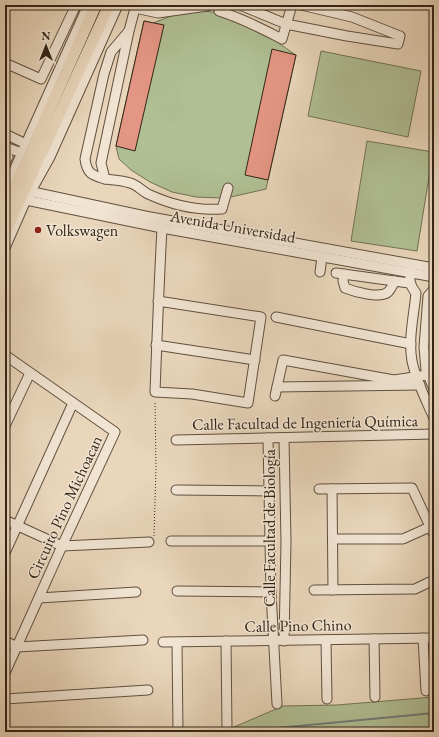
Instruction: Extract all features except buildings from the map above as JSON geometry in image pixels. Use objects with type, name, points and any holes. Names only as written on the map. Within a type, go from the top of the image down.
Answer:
[{"type":"main road","points":[[5,232],[16,190],[62,71],[96,5]]},
{"type":"main road","points":[[5,209],[109,5]]},
{"type":"street","points":[[5,63],[41,79],[76,5]]},
{"type":"street","points":[[5,248],[22,153],[62,71],[88,5]]},
{"type":"street","points":[[16,190],[50,157],[118,5]]},
{"type":"street","points":[[240,5],[286,24],[398,44],[400,36],[352,17],[301,5]]},
{"type":"street","points":[[105,179],[101,163],[129,31],[137,6],[158,13],[206,6],[220,8],[282,39],[292,5]]},
{"type":"street","points":[[129,31],[111,52],[104,74],[85,159],[86,167],[91,174],[105,179],[131,183],[146,193],[169,203],[189,208],[214,210],[222,209],[228,188]]},
{"type":"street","points":[[5,134],[26,144]]},
{"type":"street","points":[[5,147],[22,153]]},
{"type":"street","points":[[5,155],[8,157],[5,162]]},
{"type":"street","name":"Avenida Universidad","points":[[16,190],[162,228],[370,266],[434,268]]},
{"type":"street","name":"Avenida Universidad","points":[[16,190],[411,268],[434,277]]},
{"type":"street","points":[[158,301],[261,317],[248,403],[192,394],[155,392],[156,342],[158,301],[162,228]]},
{"type":"street","points":[[320,272],[322,257]]},
{"type":"street","points":[[368,278],[370,266]]},
{"type":"street","points":[[411,268],[409,283],[411,288],[416,293],[411,344],[412,360],[418,381],[434,418]]},
{"type":"street","points":[[395,281],[389,291],[376,296],[345,288],[340,274],[368,278],[395,281],[409,283]]},
{"type":"street","points":[[434,289],[428,296],[424,347],[434,389]]},
{"type":"street","points":[[276,317],[411,344]]},
{"type":"street","points":[[156,342],[255,360]]},
{"type":"street","name":"Circuito Pino Michoacan","points":[[5,355],[115,432],[5,673]]},
{"type":"street","points":[[394,383],[283,360],[276,392],[394,383],[418,381],[429,372]]},
{"type":"street","points":[[5,426],[30,372]]},
{"type":"street","points":[[5,552],[73,403]]},
{"type":"street","name":"Calle Facultad de Ingenierίa Quίmica","points":[[176,440],[434,434]]},
{"type":"street","name":"Calle Facultad de Biología","points":[[268,438],[271,592],[277,704]]},
{"type":"street","name":"Calle Facultad de Biología","points":[[284,438],[286,542],[284,641]]},
{"type":"street","points":[[318,489],[412,488],[433,529],[403,539],[333,540]]},
{"type":"street","points":[[332,489],[333,590]]},
{"type":"street","points":[[176,490],[269,491]]},
{"type":"street","points":[[5,520],[62,546],[149,542]]},
{"type":"street","points":[[171,541],[270,541]]},
{"type":"street","points":[[314,590],[415,589],[434,580]]},
{"type":"street","points":[[39,598],[136,592]]},
{"type":"street","points":[[177,592],[271,592]]},
{"type":"street","points":[[423,638],[430,679],[426,691]]},
{"type":"street","name":"Calle Pino Chino","points":[[163,642],[177,643],[434,638]]},
{"type":"street","points":[[374,639],[375,697]]},
{"type":"street","points":[[5,641],[17,647],[143,640]]},
{"type":"street","points":[[326,640],[327,699]]},
{"type":"street","points":[[226,641],[227,730]]},
{"type":"street","points":[[177,643],[178,732]]},
{"type":"street","points":[[5,700],[148,690]]},
{"type":"path","points":[[149,542],[154,541],[156,468],[155,392]]},
{"type":"green space","points":[[191,12],[213,12],[224,14],[246,22],[296,55],[266,189],[231,197],[196,197],[172,192],[150,182],[131,170],[119,159],[116,146],[144,21],[153,23],[174,15]]},
{"type":"green space","points":[[321,51],[421,71],[408,137],[308,116]]},
{"type":"green space","points":[[367,141],[433,152],[417,251],[351,241]]},
{"type":"green space","points":[[434,697],[434,728],[373,732],[227,732],[234,727],[283,706],[337,705]]},
{"type":"waterway","points":[[262,732],[267,729],[434,713]]},
{"type":"place","name":"Volkswagen","points":[[38,230]]}]
